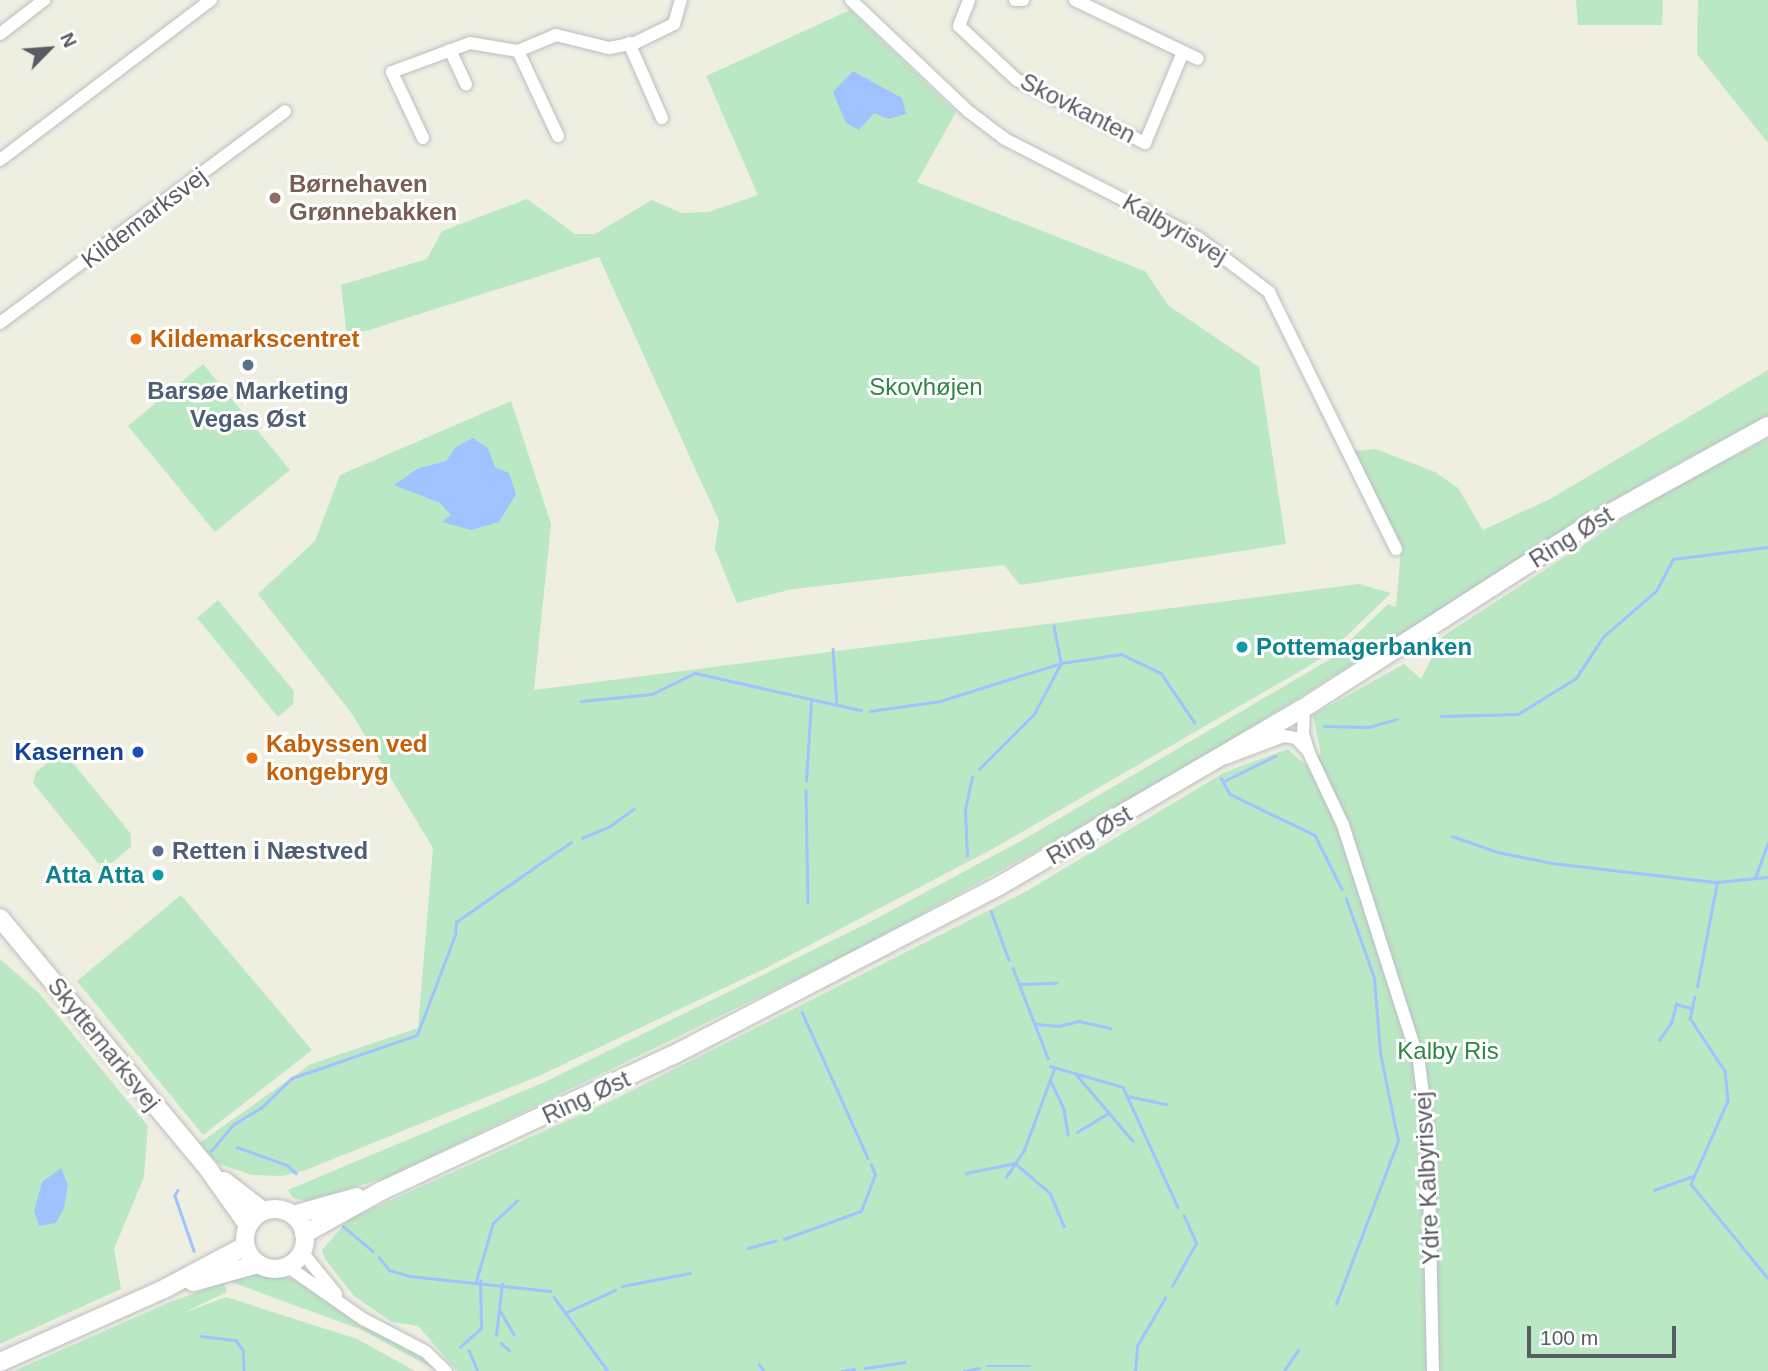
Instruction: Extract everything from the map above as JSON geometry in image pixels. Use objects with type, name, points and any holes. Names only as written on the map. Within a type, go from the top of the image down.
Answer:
[{"type":"main road","name":"Ring Øst","points":[[303,1243],[381,1191],[673,1055],[999,886],[1216,761],[1583,528],[1768,426]]},
{"type":"main road","name":"Skyttemarksvej","points":[[0,918],[209,1170],[248,1225]]},
{"type":"main road","name":"Skyttemarksvej","points":[[209,1170],[263,1211]]},
{"type":"main road","name":"Ring Øst","points":[[293,1215],[381,1191]]},
{"type":"main road","points":[[278,1209],[293,1215],[303,1243],[287,1266],[267,1268],[258,1264],[245,1246],[248,1225],[263,1211],[278,1209]]},
{"type":"main road","points":[[0,1362],[162,1290],[245,1246]]},
{"type":"main road","points":[[162,1290],[258,1264]]},
{"type":"street","points":[[0,34],[44,0]]},
{"type":"street","points":[[0,160],[211,0]]},
{"type":"street","points":[[423,138],[392,72],[470,43],[518,51],[556,35],[609,48],[629,43],[674,24],[681,0]]},
{"type":"street","name":"Kalbyrisvej","points":[[851,0],[968,111],[1005,139],[1198,238],[1269,292],[1396,549]]},
{"type":"street","name":"Skovkanten","points":[[969,0],[959,26],[1017,80],[1146,143],[1183,52]]},
{"type":"street","points":[[1015,0],[1023,0]]},
{"type":"street","points":[[1075,0],[1198,58]]},
{"type":"street","points":[[629,43],[662,118]]},
{"type":"street","points":[[450,50],[466,85]]},
{"type":"street","points":[[518,51],[558,136]]},
{"type":"street","name":"Kildemarksvej","points":[[0,323],[285,111]]},
{"type":"street","name":"Ydre Kalbyrisvej","points":[[1304,707],[1303,734],[1309,753],[1347,836],[1419,1062],[1428,1134],[1433,1371]]},
{"type":"street","points":[[1216,761],[1284,736],[1296,738],[1309,753]]},
{"type":"street","points":[[303,1243],[345,1306]]},
{"type":"street","points":[[287,1266],[345,1306],[426,1352],[446,1371]]},
{"type":"green space","points":[[1576,0],[1663,0],[1662,25],[1578,25]]},
{"type":"green space","points":[[1698,0],[1768,0],[1768,143],[1697,54]]},
{"type":"green space","name":"Skovhøjen","points":[[850,10],[956,112],[917,182],[1145,271],[1169,306],[1259,367],[1286,544],[1020,585],[1004,565],[793,589],[737,603],[715,549],[719,521],[599,257],[347,337],[341,285],[427,259],[442,231],[527,199],[575,234],[595,234],[652,200],[681,213],[708,212],[758,195],[706,76]]},
{"type":"green space","points":[[203,364],[290,470],[215,532],[128,426]]},
{"type":"green space","points":[[1768,370],[1768,416],[1660,473],[1189,766],[1038,850],[858,949],[389,1177],[306,1201],[293,1198],[288,1190],[545,1082],[870,922],[1021,841],[1332,658],[1388,604],[1396,607],[1401,548],[1355,451],[1376,449],[1435,472],[1458,488],[1483,530],[1550,499]]},
{"type":"green space","points":[[511,401],[551,524],[534,690],[1359,584],[1391,593],[1328,654],[1302,670],[996,847],[766,968],[541,1075],[306,1170],[282,1176],[252,1175],[219,1164],[198,1144],[311,1064],[418,1028],[433,848],[352,714],[258,594],[315,541],[340,475]]},
{"type":"green space","name":"Kalby Ris","points":[[1768,439],[1768,1371],[457,1371],[418,1326],[392,1322],[354,1296],[325,1259],[322,1250],[349,1219],[613,1100],[1025,892],[1225,772],[1288,749],[1305,765],[1321,754],[1313,715],[1404,664],[1421,679],[1443,636],[1671,488]]},
{"type":"green space","points":[[218,600],[294,691],[293,704],[278,717],[197,618]]},
{"type":"green space","points":[[57,756],[68,757],[131,834],[131,847],[109,865],[98,863],[33,783],[36,772]]},
{"type":"green space","points":[[181,895],[312,1050],[203,1135],[77,981]]},
{"type":"green space","points":[[0,959],[39,993],[148,1126],[144,1177],[114,1249],[121,1289],[0,1344]]},
{"type":"green space","points":[[253,1273],[293,1279],[360,1325],[423,1357],[438,1371],[360,1329],[231,1282],[224,1284],[227,1292],[181,1314],[226,1297],[357,1339],[415,1371],[14,1371],[170,1302]]},
{"type":"water","points":[[853,71],[902,98],[906,114],[888,119],[874,113],[859,130],[846,123],[833,92]]},
{"type":"water","points":[[473,438],[488,448],[495,467],[509,473],[516,494],[499,522],[471,530],[442,522],[451,515],[440,503],[394,485],[417,469],[446,461],[456,447]]},
{"type":"water","points":[[61,1168],[68,1185],[64,1208],[56,1223],[39,1226],[34,1211],[42,1182]]},
{"type":"waterway","points":[[1441,716],[1518,714],[1576,678],[1603,637],[1656,591],[1673,559],[1768,547]]},
{"type":"waterway","points":[[1054,626],[1061,663],[1121,654],[1161,673],[1195,723]]},
{"type":"waterway","points":[[833,649],[837,705]]},
{"type":"waterway","points":[[870,711],[940,701],[1061,663]]},
{"type":"waterway","points":[[979,769],[1034,714],[1061,663]]},
{"type":"waterway","points":[[581,701],[652,694],[695,673],[861,710]]},
{"type":"waterway","points":[[806,781],[811,702]]},
{"type":"waterway","points":[[1324,726],[1369,727],[1397,719]]},
{"type":"waterway","points":[[1224,781],[1275,756]]},
{"type":"waterway","points":[[967,856],[965,810],[972,777]]},
{"type":"waterway","points":[[1221,778],[1230,794],[1315,835],[1342,889]]},
{"type":"waterway","points":[[806,790],[808,902]]},
{"type":"waterway","points":[[582,838],[610,826],[633,809]]},
{"type":"waterway","points":[[1452,836],[1498,852],[1552,863],[1717,882],[1768,877]]},
{"type":"waterway","points":[[211,1151],[234,1124],[261,1108],[292,1078],[417,1035],[455,935],[456,922],[571,842]]},
{"type":"waterway","points":[[1755,878],[1768,843]]},
{"type":"waterway","points":[[1697,987],[1717,882]]},
{"type":"waterway","points":[[1336,1304],[1398,1141],[1380,1053],[1374,978],[1346,899]]},
{"type":"waterway","points":[[991,911],[1009,960]]},
{"type":"waterway","points":[[1013,968],[1048,1058]]},
{"type":"waterway","points":[[1021,984],[1056,983]]},
{"type":"waterway","points":[[1695,997],[1690,1018],[1725,1071],[1728,1101],[1691,1184],[1768,1278]]},
{"type":"waterway","points":[[1659,1040],[1671,1023],[1676,1004],[1691,1008]]},
{"type":"waterway","points":[[802,1012],[868,1158]]},
{"type":"waterway","points":[[1036,1024],[1059,1026],[1079,1021],[1110,1028]]},
{"type":"waterway","points":[[1050,1066],[1123,1087],[1178,1207]]},
{"type":"waterway","points":[[1006,1177],[1024,1150],[1054,1069]]},
{"type":"waterway","points":[[1076,1074],[1133,1141]]},
{"type":"waterway","points":[[1050,1079],[1064,1109],[1068,1135]]},
{"type":"waterway","points":[[1128,1096],[1166,1104]]},
{"type":"waterway","points":[[1077,1132],[1109,1113]]},
{"type":"waterway","points":[[237,1147],[287,1165],[296,1173]]},
{"type":"waterway","points":[[966,1173],[1015,1163],[1050,1193],[1064,1226]]},
{"type":"waterway","points":[[784,1239],[861,1211],[875,1175],[871,1165]]},
{"type":"waterway","points":[[1654,1190],[1693,1176]]},
{"type":"waterway","points":[[178,1190],[175,1196],[194,1251]]},
{"type":"waterway","points":[[476,1281],[493,1223],[517,1201]]},
{"type":"waterway","points":[[1172,1286],[1196,1243],[1184,1216]]},
{"type":"waterway","points":[[343,1226],[373,1251]]},
{"type":"waterway","points":[[748,1248],[775,1241]]},
{"type":"waterway","points":[[379,1257],[389,1270],[410,1276],[550,1291]]},
{"type":"waterway","points":[[622,1286],[690,1273]]},
{"type":"waterway","points":[[460,1347],[481,1328],[480,1281]]},
{"type":"waterway","points":[[496,1335],[502,1284]]},
{"type":"waterway","points":[[565,1313],[615,1290]]},
{"type":"waterway","points":[[554,1297],[608,1371]]},
{"type":"waterway","points":[[1135,1371],[1137,1346],[1165,1298]]},
{"type":"waterway","points":[[500,1310],[514,1334]]},
{"type":"waterway","points":[[201,1336],[236,1340],[243,1350],[244,1371]]},
{"type":"waterway","points":[[501,1343],[509,1350]]},
{"type":"waterway","points":[[469,1350],[478,1371]]},
{"type":"waterway","points":[[1284,1371],[1298,1350]]},
{"type":"waterway","points":[[865,1368],[905,1362]]},
{"type":"waterway","points":[[759,1364],[764,1371]]},
{"type":"waterway","points":[[987,1366],[1030,1366]]},
{"type":"waterway","points":[[964,1371],[979,1368]]},
{"type":"waterway","points":[[842,1371],[854,1369]]},
{"type":"place","name":"Børnehaven Grønnebakken","points":[[275,198]]},
{"type":"place","name":"Kildemarkscentret","points":[[136,339]]},
{"type":"place","name":"Barsøe Marketing Vegas Øst","points":[[248,365]]},
{"type":"place","name":"Pottemagerbanken","points":[[1242,647]]},
{"type":"place","name":"Kasernen","points":[[138,752]]},
{"type":"place","name":"Kabyssen ved kongebryg","points":[[252,758]]},
{"type":"place","name":"Retten i Næstved","points":[[158,851]]},
{"type":"place","name":"Atta Atta","points":[[158,875]]}]
